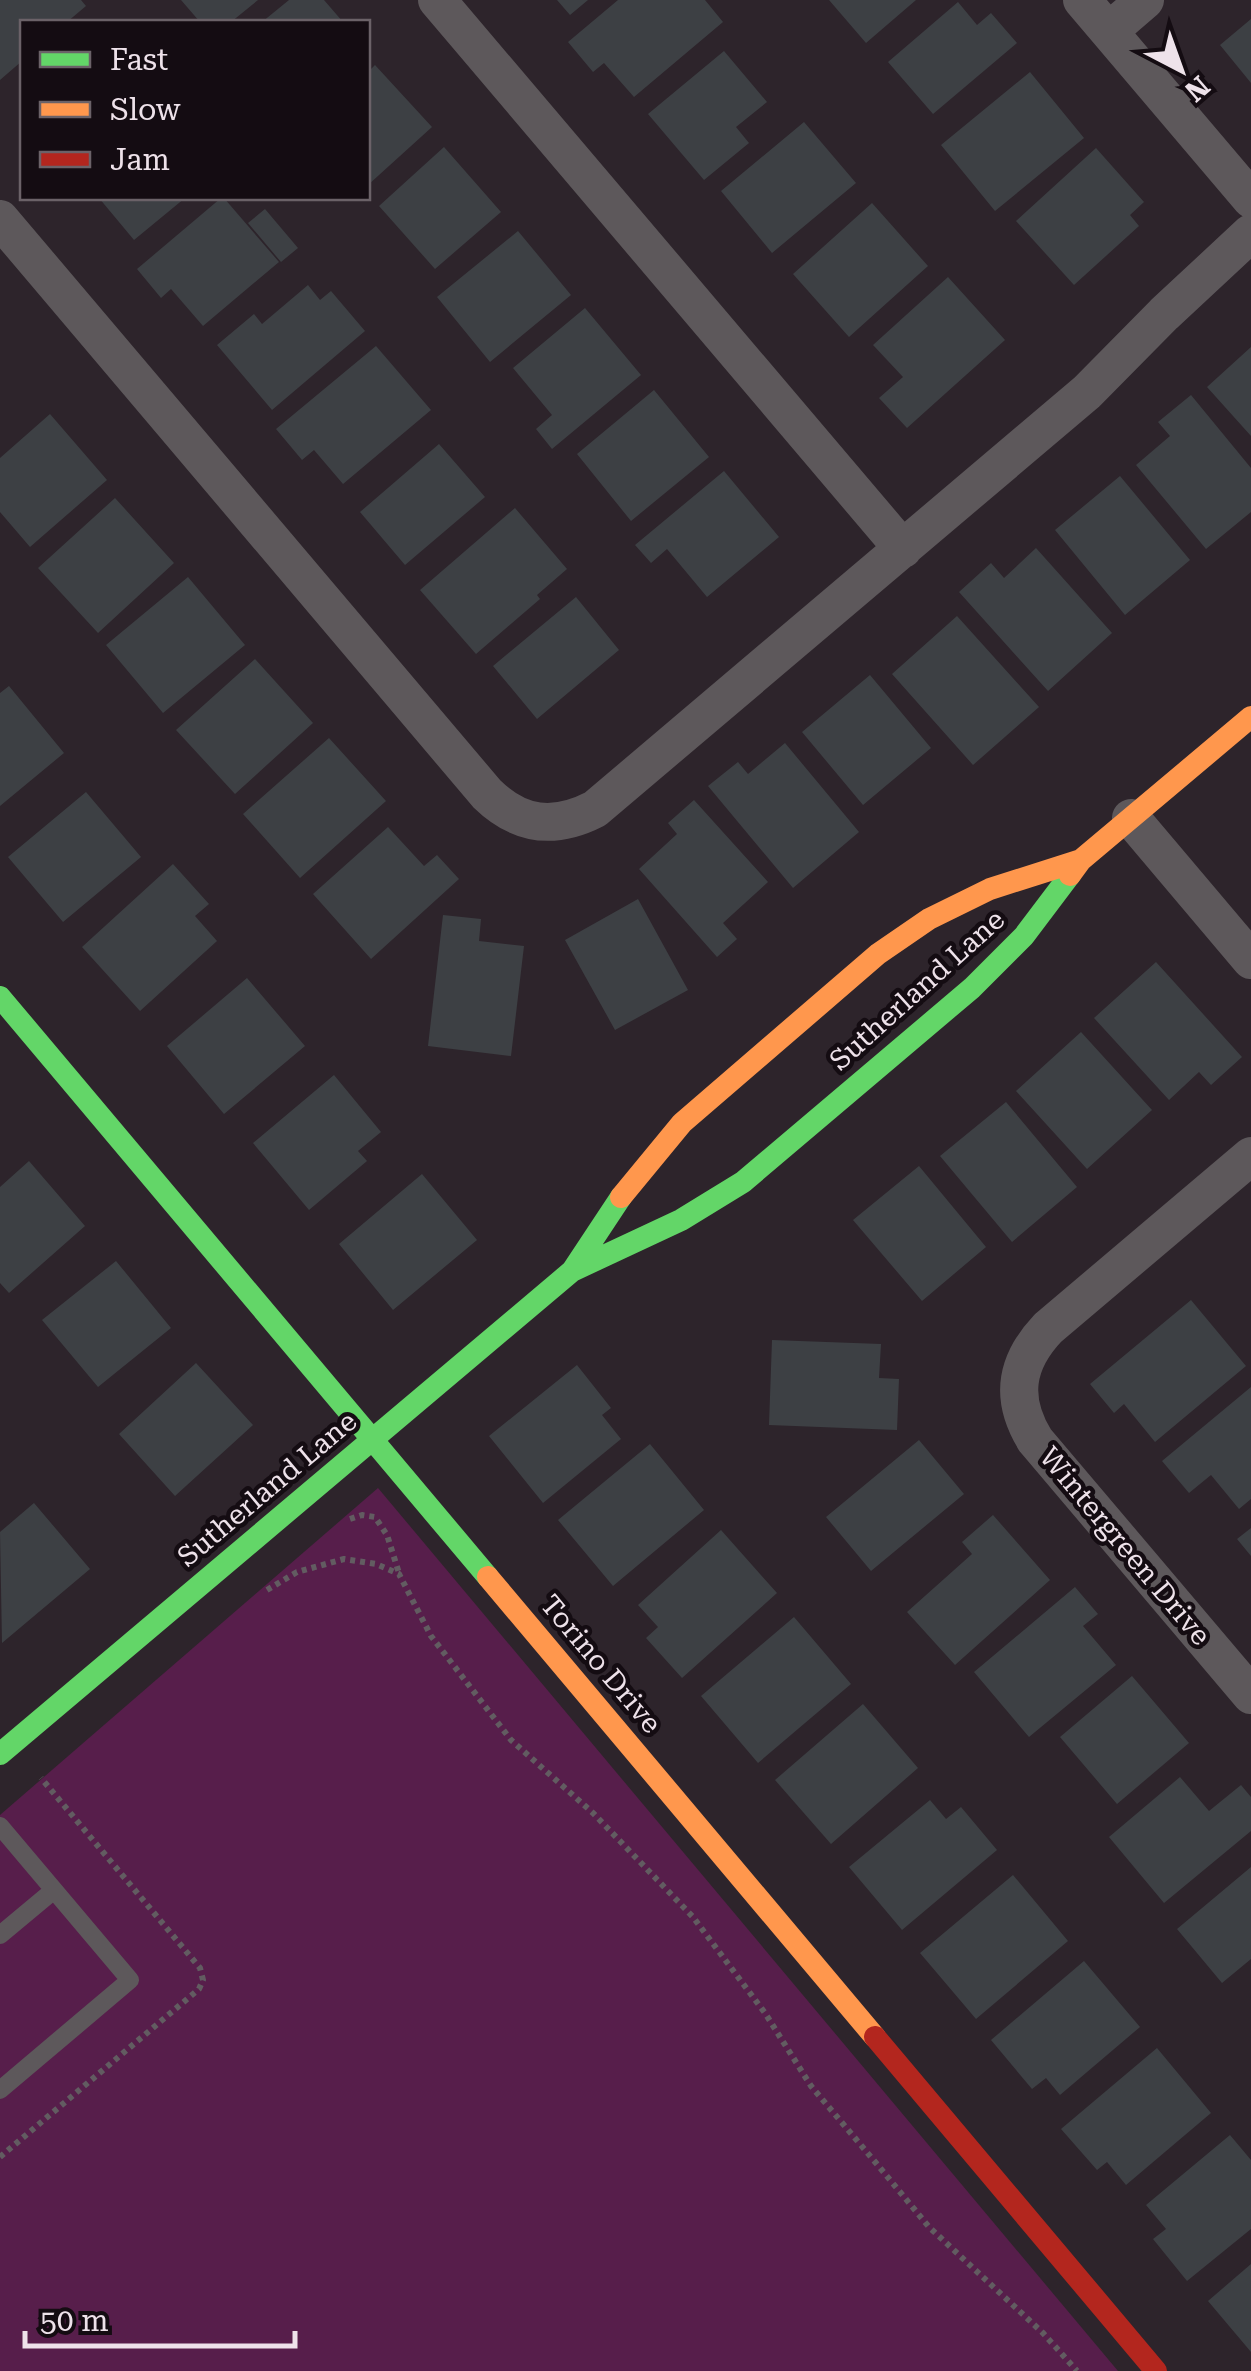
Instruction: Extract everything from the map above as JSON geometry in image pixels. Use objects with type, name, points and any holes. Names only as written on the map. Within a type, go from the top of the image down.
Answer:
[{"type":"street","points":[[438,0],[903,549]]},
{"type":"street","points":[[1082,0],[1251,200]]},
{"type":"street","points":[[1108,31],[1145,0]]},
{"type":"street","points":[[0,219],[488,794],[524,818],[543,822],[572,820],[595,809],[1087,392],[1251,232]]},
{"type":"street","name":"Sutherland Lane","points":[[572,1271],[664,1231],[743,1182],[890,1046],[972,988],[1024,936],[1080,860],[1251,716]]},
{"type":"street","points":[[1130,818],[1251,960]]},
{"type":"street","name":"Sutherland Lane","points":[[0,1754],[572,1271],[628,1188],[682,1123],[844,995],[900,938],[990,889],[1080,860]]},
{"type":"street","name":"Torino Drive","points":[[0,997],[1156,2371]]},
{"type":"street","name":"Wintergreen Drive","points":[[1251,1156],[1048,1328],[1025,1359],[1019,1388],[1023,1418],[1035,1440],[1251,1694]]},
{"type":"lane","points":[[0,1826],[130,1980],[0,2090]]},
{"type":"lane","points":[[0,1935],[54,1890]]},
{"type":"path","points":[[346,1523],[353,1516],[375,1518],[387,1535],[399,1574],[431,1636],[511,1740],[594,1813],[693,1916],[764,2013],[811,2086],[918,2214],[1043,2333],[1077,2371]]},
{"type":"path","points":[[303,1558],[260,1594],[297,1572],[344,1559],[376,1564],[399,1574]]},
{"type":"path","points":[[30,1788],[42,1778]]},
{"type":"shaded area","points":[[378,1488],[1118,2371],[0,2371],[0,1815]]},
{"type":"building","points":[[0,0],[81,0],[86,6],[69,20],[20,20],[20,63],[0,80]]},
{"type":"building","points":[[181,0],[258,0],[233,20],[198,20]]},
{"type":"building","points":[[289,0],[324,0],[341,20],[264,20]]},
{"type":"building","points":[[557,0],[588,0],[570,15]]},
{"type":"building","points":[[618,0],[705,0],[723,22],[634,97],[604,63],[593,72],[568,42]]},
{"type":"building","points":[[829,0],[916,0],[866,43]]},
{"type":"building","points":[[958,2],[977,25],[991,13],[1017,43],[933,114],[888,62]]},
{"type":"building","points":[[1251,19],[1251,83],[1220,45]]},
{"type":"building","points":[[724,51],[767,102],[736,127],[749,143],[704,180],[648,114]]},
{"type":"building","points":[[375,65],[432,127],[370,183],[370,70]]},
{"type":"building","points":[[1030,72],[1084,138],[995,211],[941,145]]},
{"type":"building","points":[[804,122],[856,183],[772,253],[721,191]]},
{"type":"building","points":[[444,147],[501,212],[435,269],[379,206]]},
{"type":"building","points":[[1096,148],[1144,202],[1130,215],[1139,226],[1074,285],[1016,221]]},
{"type":"building","points":[[101,200],[183,200],[134,240]]},
{"type":"building","points":[[219,200],[226,200],[279,262],[203,326],[171,289],[161,298],[137,269]]},
{"type":"building","points":[[872,203],[928,266],[849,337],[793,274]]},
{"type":"building","points":[[265,209],[298,248],[281,262],[248,223]]},
{"type":"building","points":[[518,231],[571,295],[490,362],[437,297]]},
{"type":"building","points":[[948,277],[1005,340],[907,428],[879,398],[903,377],[873,345]]},
{"type":"building","points":[[308,285],[320,300],[331,291],[365,331],[272,410],[217,345],[254,314],[262,324]]},
{"type":"building","points":[[585,308],[641,375],[552,449],[536,429],[552,415],[513,368]]},
{"type":"building","points":[[376,346],[431,410],[343,484],[314,450],[302,460],[276,429]]},
{"type":"building","points":[[1251,347],[1251,436],[1207,387]]},
{"type":"building","points":[[654,390],[709,457],[631,521],[577,454]]},
{"type":"building","points":[[1191,395],[1251,468],[1251,512],[1206,549],[1136,465],[1170,436],[1158,422]]},
{"type":"building","points":[[50,414],[107,480],[30,547],[0,512],[0,458]]},
{"type":"building","points":[[439,444],[485,497],[405,565],[360,512]]},
{"type":"building","points":[[724,471],[779,537],[707,597],[667,549],[651,563],[635,545]]},
{"type":"building","points":[[1120,476],[1190,560],[1125,615],[1055,530]]},
{"type":"building","points":[[115,498],[174,563],[98,633],[38,568]]},
{"type":"building","points":[[515,508],[567,569],[537,595],[540,599],[476,654],[420,590]]},
{"type":"building","points":[[1036,548],[1112,633],[1048,691],[959,592],[991,563],[1004,578]]},
{"type":"building","points":[[188,577],[245,645],[163,713],[106,645]]},
{"type":"building","points":[[576,597],[619,650],[537,719],[493,666]]},
{"type":"building","points":[[957,616],[1039,707],[973,765],[892,674]]},
{"type":"building","points":[[255,659],[313,723],[235,794],[176,730]]},
{"type":"building","points":[[870,675],[931,748],[863,805],[802,732]]},
{"type":"building","points":[[9,686],[64,753],[0,806],[0,693]]},
{"type":"building","points":[[329,738],[386,801],[300,878],[243,814]]},
{"type":"building","points":[[785,743],[859,832],[793,888],[708,786],[738,762],[748,774]]},
{"type":"building","points":[[86,792],[141,857],[63,922],[8,857]]},
{"type":"building","points":[[694,800],[768,882],[723,923],[737,939],[717,957],[639,869],[677,834],[668,823]]},
{"type":"building","points":[[388,827],[424,866],[437,855],[459,879],[371,959],[313,894]]},
{"type":"building","points":[[173,864],[209,904],[195,916],[217,941],[140,1011],[82,947]]},
{"type":"building","points":[[638,899],[688,990],[615,1030],[565,940]]},
{"type":"building","points":[[443,915],[481,919],[479,941],[524,946],[511,1056],[428,1046]]},
{"type":"building","points":[[1156,962],[1242,1057],[1211,1085],[1199,1072],[1169,1100],[1094,1018]]},
{"type":"building","points":[[247,978],[305,1046],[224,1114],[167,1046]]},
{"type":"building","points":[[1081,1032],[1152,1110],[1087,1169],[1016,1091]]},
{"type":"building","points":[[334,1075],[381,1132],[358,1151],[367,1161],[309,1210],[253,1143]]},
{"type":"building","points":[[1006,1102],[1077,1187],[1012,1242],[940,1156]]},
{"type":"building","points":[[29,1161],[85,1226],[9,1293],[0,1283],[0,1187]]},
{"type":"building","points":[[919,1166],[986,1247],[922,1301],[853,1220]]},
{"type":"building","points":[[422,1174],[477,1240],[393,1310],[339,1244]]},
{"type":"building","points":[[116,1261],[171,1328],[98,1387],[42,1320]]},
{"type":"building","points":[[1191,1300],[1246,1366],[1155,1442],[1124,1404],[1114,1413],[1090,1384]]},
{"type":"building","points":[[772,1340],[881,1344],[879,1378],[899,1379],[897,1430],[769,1425]]},
{"type":"building","points":[[196,1363],[253,1425],[175,1496],[119,1434]]},
{"type":"building","points":[[577,1365],[611,1408],[602,1415],[621,1439],[543,1503],[489,1436]]},
{"type":"building","points":[[1251,1387],[1251,1499],[1239,1509],[1211,1475],[1189,1493],[1162,1461]]},
{"type":"building","points":[[919,1440],[964,1494],[871,1571],[826,1517]]},
{"type":"building","points":[[650,1444],[704,1510],[613,1586],[558,1520]]},
{"type":"building","points":[[34,1503],[90,1569],[2,1643],[0,1532]]},
{"type":"building","points":[[993,1515],[1050,1580],[955,1665],[907,1612],[972,1554],[962,1542]]},
{"type":"building","points":[[1251,1528],[1251,1556],[1237,1539]]},
{"type":"building","points":[[721,1530],[777,1593],[682,1678],[646,1638],[658,1627],[638,1605]]},
{"type":"building","points":[[1075,1587],[1098,1614],[1083,1626],[1116,1665],[1029,1737],[974,1672]]},
{"type":"building","points":[[794,1617],[851,1684],[758,1763],[701,1696]]},
{"type":"building","points":[[1132,1676],[1189,1743],[1117,1804],[1060,1737]]},
{"type":"building","points":[[863,1704],[918,1768],[831,1844],[775,1780]]},
{"type":"building","points":[[1180,1777],[1209,1811],[1241,1785],[1251,1797],[1251,1831],[1164,1903],[1109,1837]]},
{"type":"building","points":[[930,1800],[946,1819],[961,1807],[997,1850],[902,1930],[849,1867]]},
{"type":"building","points":[[1251,1867],[1251,1959],[1222,1983],[1177,1929]]},
{"type":"building","points":[[1013,1875],[1068,1941],[976,2019],[920,1953]]},
{"type":"building","points":[[1084,1961],[1140,2027],[1060,2095],[1046,2078],[1032,2089],[991,2040]]},
{"type":"building","points":[[1157,2048],[1211,2113],[1126,2185],[1107,2162],[1097,2170],[1061,2129]]},
{"type":"building","points":[[1230,2135],[1251,2160],[1251,2229],[1187,2281],[1153,2239],[1166,2229],[1146,2205]]},
{"type":"building","points":[[1251,2264],[1251,2352],[1208,2301]]},
{"type":"traffic: fast","points":[[572,1271],[681,1220],[743,1182],[972,988],[1024,936],[1070,875]]},
{"type":"traffic: fast","points":[[0,997],[488,1577]]},
{"type":"traffic: fast","points":[[0,1754],[572,1271],[621,1197]]},
{"type":"traffic: slow","points":[[1070,875],[1081,860],[1251,717]]},
{"type":"traffic: slow","points":[[621,1197],[682,1123],[878,954],[929,919],[990,889],[1081,860]]},
{"type":"traffic: slow","points":[[488,1577],[875,2037]]},
{"type":"traffic: jam","points":[[875,2037],[1156,2371]]}]
